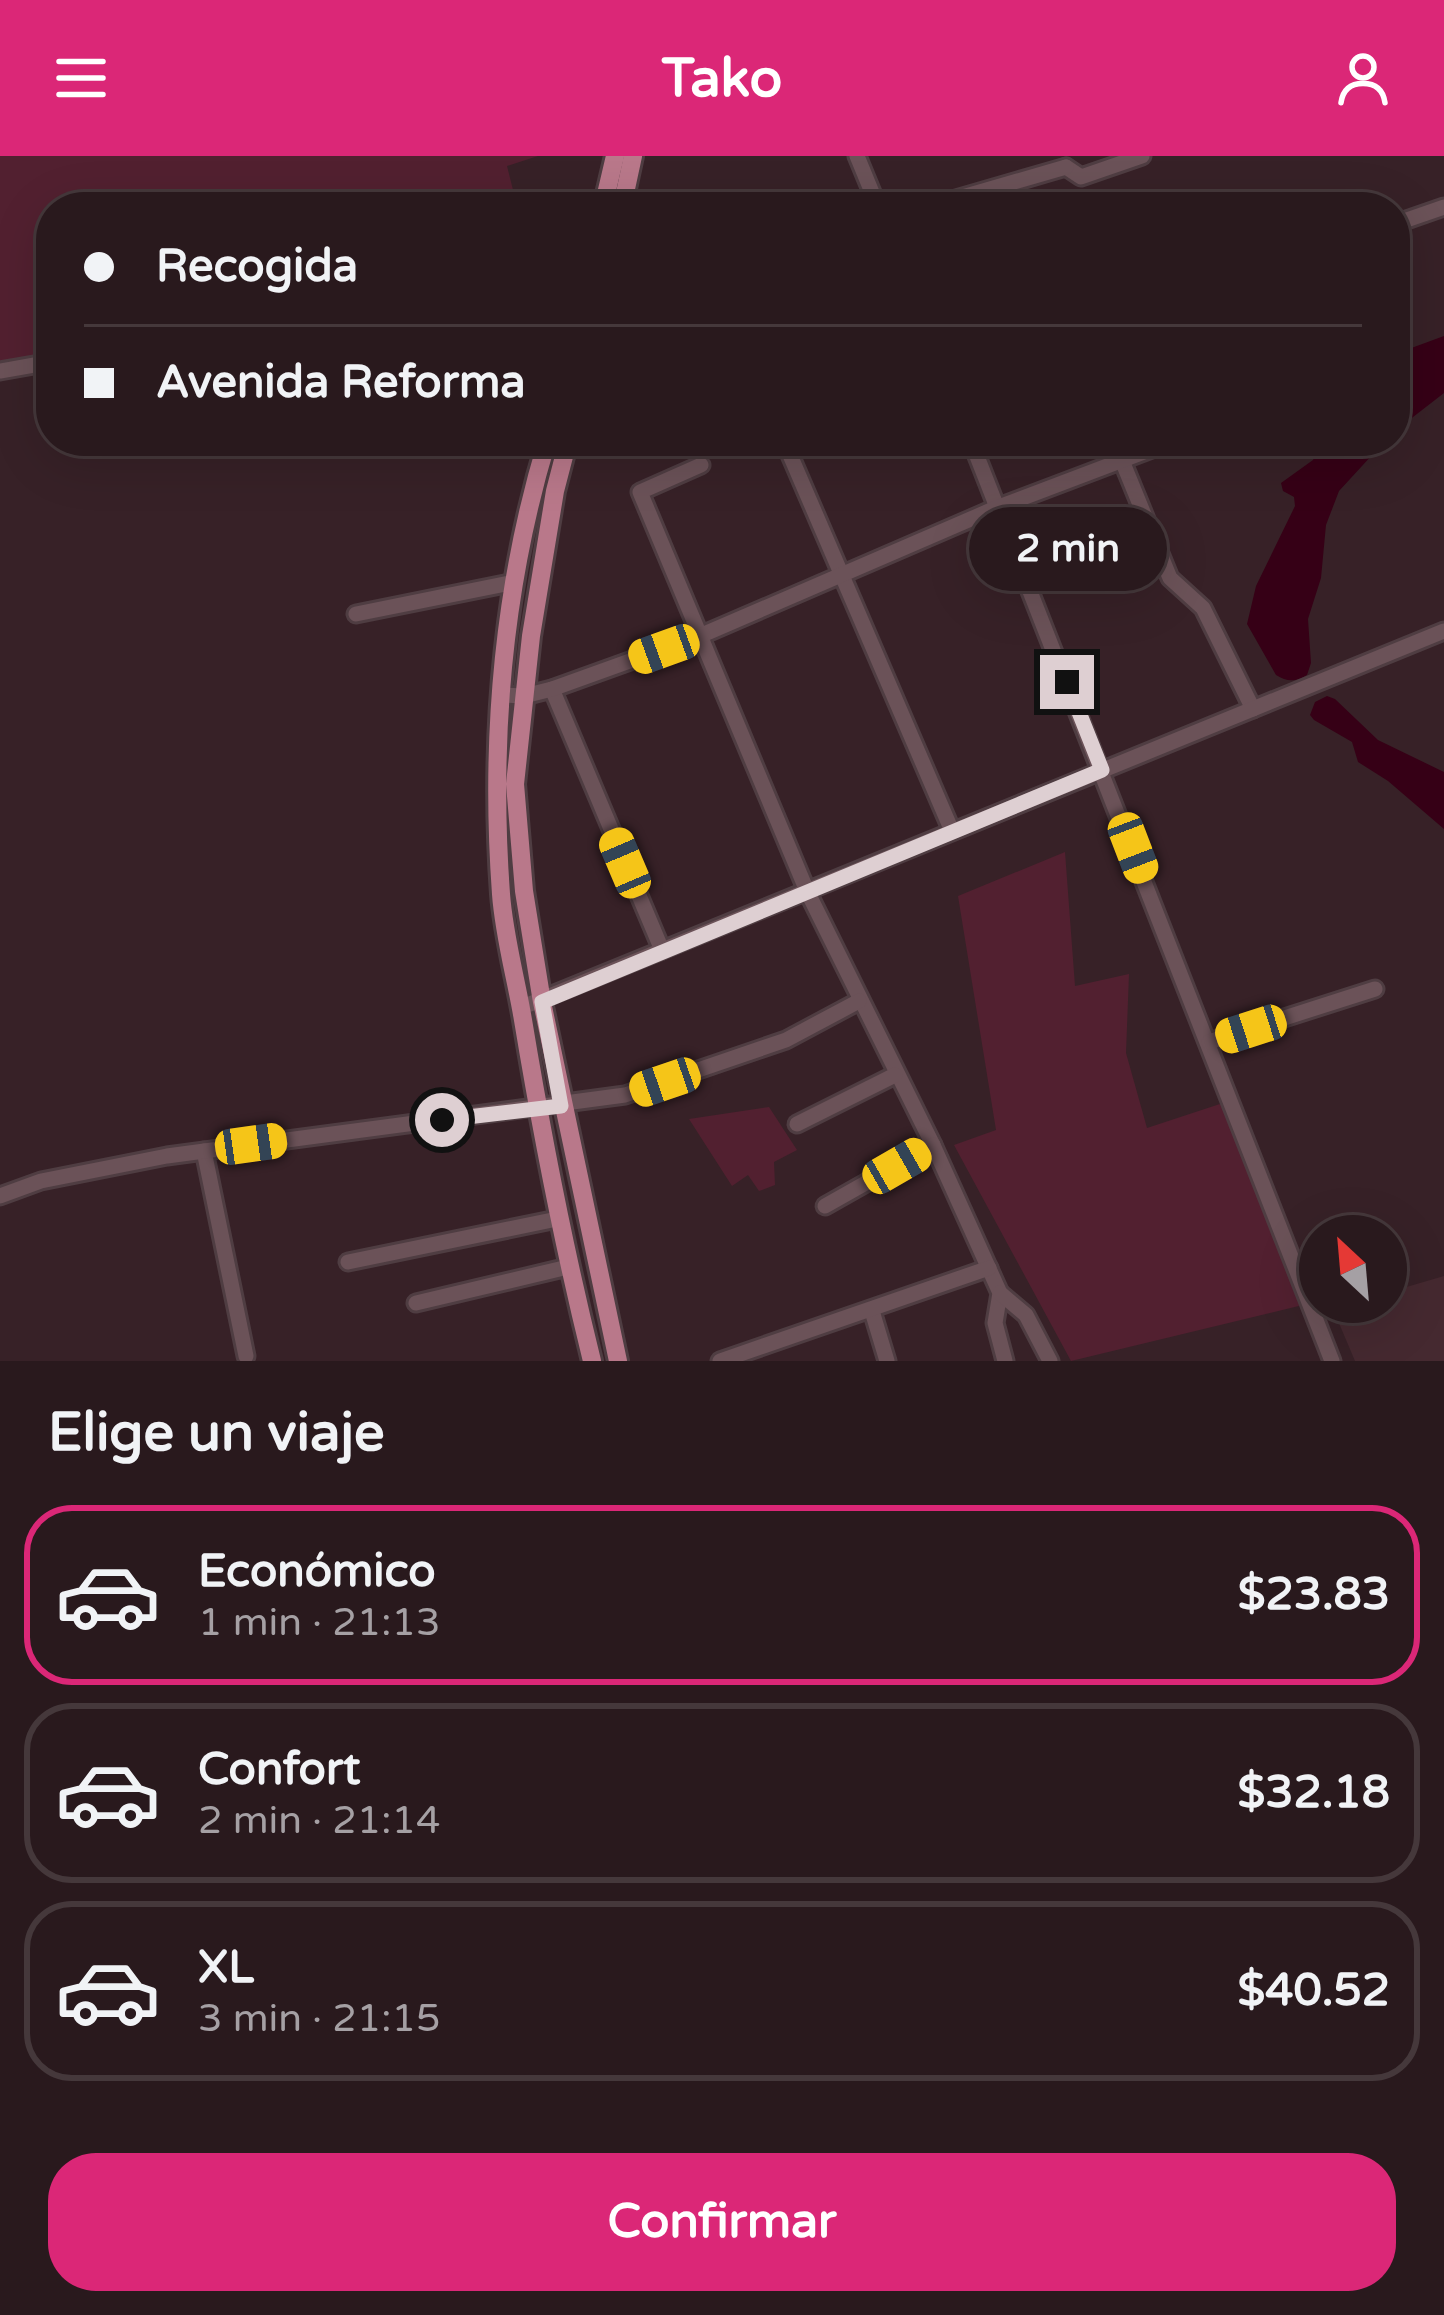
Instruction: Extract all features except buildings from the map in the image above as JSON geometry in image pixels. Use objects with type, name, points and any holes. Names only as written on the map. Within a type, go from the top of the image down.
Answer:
[{"type":"main road","points":[[607,192],[615,156]]},
{"type":"main road","points":[[625,192],[633,156]]},
{"type":"main road","points":[[542,456],[515,582],[500,695],[497,798],[502,899],[557,1219],[592,1361]]},
{"type":"main road","points":[[564,456],[524,696],[515,784],[524,891],[542,1002],[618,1361]]},
{"type":"main road","points":[[532,490],[555,491]]},
{"type":"street","points":[[857,156],[872,192]]},
{"type":"street","points":[[973,192],[1066,161],[1081,178],[1142,156]]},
{"type":"street","points":[[1410,218],[1444,206]]},
{"type":"street","points":[[0,371],[36,365]]},
{"type":"street","points":[[790,456],[952,831]]},
{"type":"street","points":[[977,456],[1332,1361]]},
{"type":"street","points":[[1121,456],[1170,578],[1203,608],[1252,709]]},
{"type":"street","points":[[500,695],[524,696],[552,689],[702,635],[996,508],[1136,456]]},
{"type":"street","points":[[701,465],[640,492],[807,891],[933,1145],[1000,1293],[1026,1315],[1050,1361]]},
{"type":"street","points":[[356,614],[515,582]]},
{"type":"street","points":[[520,1005],[542,1002],[1444,631]]},
{"type":"street","points":[[552,689],[662,950]]},
{"type":"street","points":[[1210,1042],[1375,989]]},
{"type":"street","points":[[0,1196],[41,1181],[204,1150],[625,1096],[785,1040],[859,1001]]},
{"type":"street","points":[[797,1124],[895,1075]]},
{"type":"street","points":[[825,1206],[933,1145]]},
{"type":"street","points":[[204,1150],[246,1356]]},
{"type":"street","points":[[348,1262],[557,1219]]},
{"type":"street","points":[[416,1303],[568,1267]]},
{"type":"street","points":[[720,1361],[772,1353],[989,1268]]},
{"type":"street","points":[[1000,1293],[995,1323],[1005,1361]]},
{"type":"street","points":[[872,1311],[887,1361]]},
{"type":"shaded area","points":[[0,156],[538,156],[507,166],[514,192],[36,192],[36,355],[0,362]]},
{"type":"shaded area","points":[[1444,336],[1444,393],[1410,419],[1410,348]]},
{"type":"shaded area","points":[[1315,456],[1371,456],[1339,491],[1326,525],[1321,578],[1308,619],[1311,663],[1307,675],[1288,680],[1276,675],[1247,624],[1256,586],[1295,506],[1294,497],[1283,491],[1281,483]]},
{"type":"shaded area","points":[[1327,696],[1378,740],[1444,772],[1444,829],[1358,762],[1352,742],[1314,720],[1310,715],[1315,702]]},
{"type":"shaded area","points":[[1065,852],[1075,986],[1129,974],[1126,1053],[1147,1128],[1229,1101],[1299,1283],[1299,1306],[1071,1361],[954,1145],[996,1130],[958,896]]},
{"type":"shaded area","points":[[769,1107],[797,1150],[774,1162],[775,1185],[759,1191],[748,1175],[732,1186],[689,1119]]},
{"type":"shaded area","points":[[1444,1276],[1444,1361],[1355,1361],[1339,1323],[1407,1323],[1407,1287]]},
{"type":"route","points":[[442,1120],[561,1106],[542,1002],[1102,770],[1067,682]]}]
